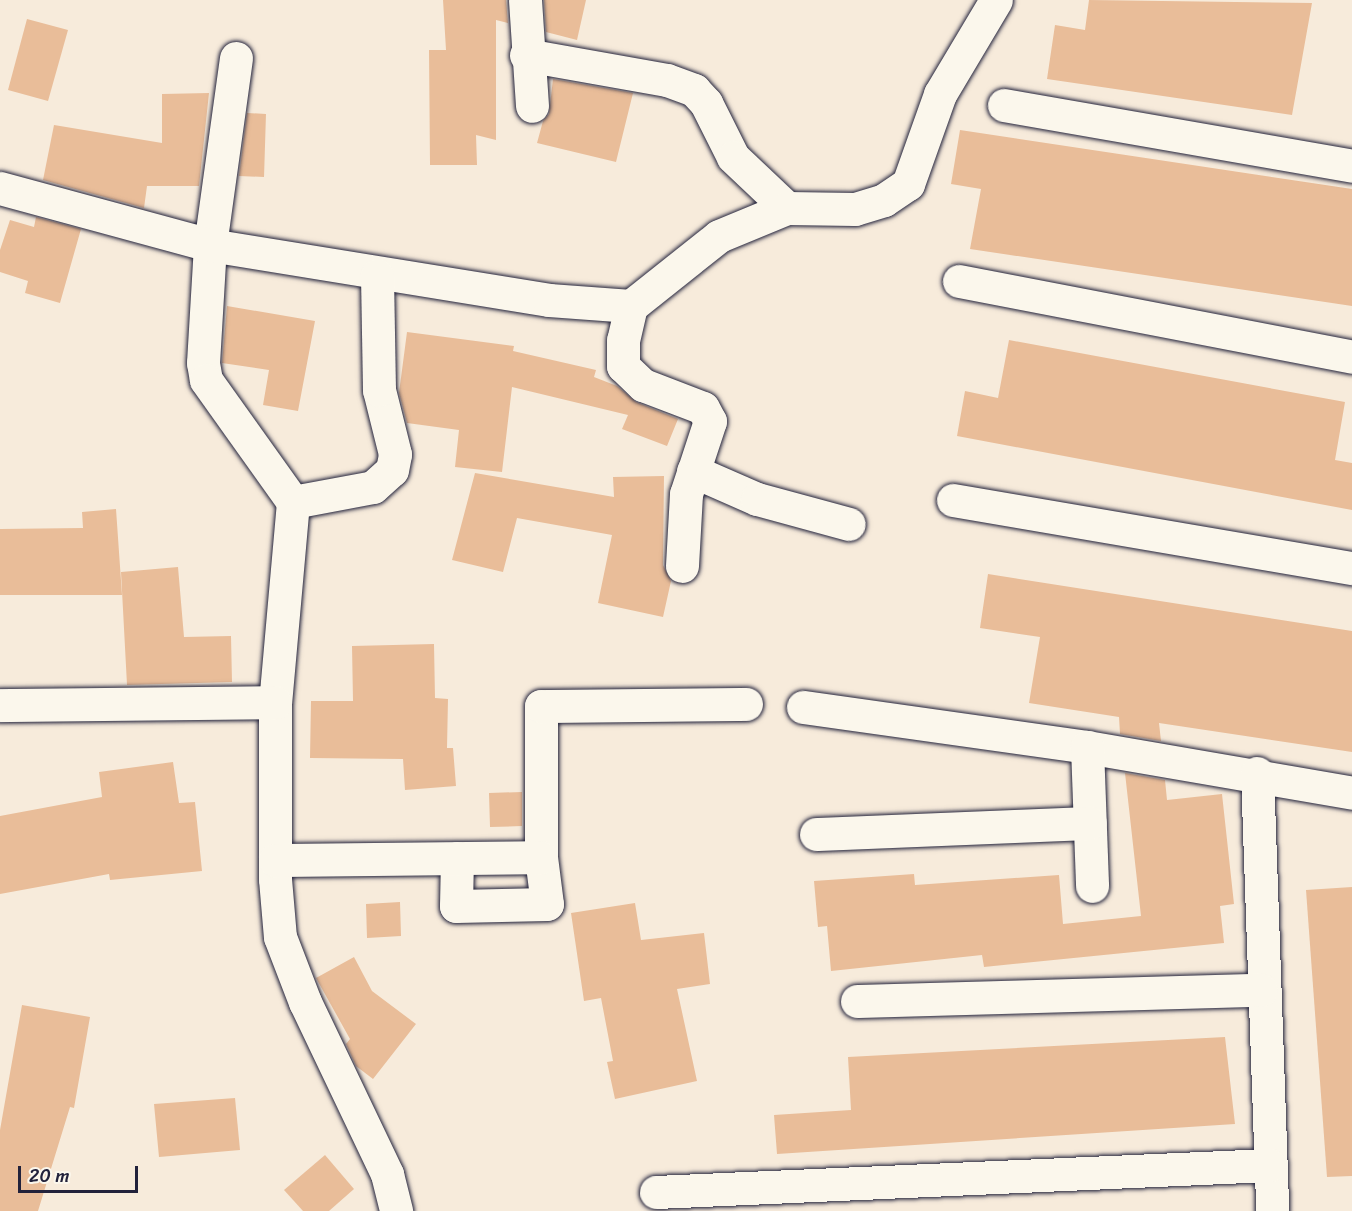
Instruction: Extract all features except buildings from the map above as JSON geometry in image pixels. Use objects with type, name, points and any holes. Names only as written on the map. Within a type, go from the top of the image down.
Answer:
[{"type":"street","points":[[525,0],[526,55],[532,106]]},
{"type":"street","points":[[682,566],[686,494],[710,421],[703,408],[643,385],[624,366],[623,340],[632,306],[719,236],[787,208],[855,209],[884,200],[908,184],[940,94],[996,0]]},
{"type":"street","points":[[526,55],[667,80],[694,90],[706,103],[733,156],[787,208]]},
{"type":"street","points":[[236,58],[210,245],[203,363],[206,380],[293,502],[275,702],[275,860],[280,937],[304,1002],[387,1174],[396,1211]]},
{"type":"street","points":[[1004,105],[1352,166]]},
{"type":"street","points":[[0,188],[210,245],[377,275],[549,300],[632,306]]},
{"type":"street","points":[[293,502],[373,487],[392,471],[395,454],[379,390],[377,275]]},
{"type":"street","points":[[959,281],[1352,357]]},
{"type":"street","points":[[693,471],[757,499],[849,525]]},
{"type":"street","points":[[953,500],[1352,568]]},
{"type":"street","points":[[0,705],[275,702]]},
{"type":"street","points":[[458,858],[456,906],[547,904],[541,857],[541,706],[746,704]]},
{"type":"street","points":[[802,707],[1257,773],[1352,792]]},
{"type":"street","points":[[1087,747],[1092,886]]},
{"type":"street","points":[[1257,773],[1262,990],[1272,1211]]},
{"type":"street","points":[[816,834],[1090,823]]},
{"type":"street","points":[[275,860],[541,857]]},
{"type":"street","points":[[857,1001],[1262,990]]},
{"type":"street","points":[[656,1192],[1269,1165]]}]
